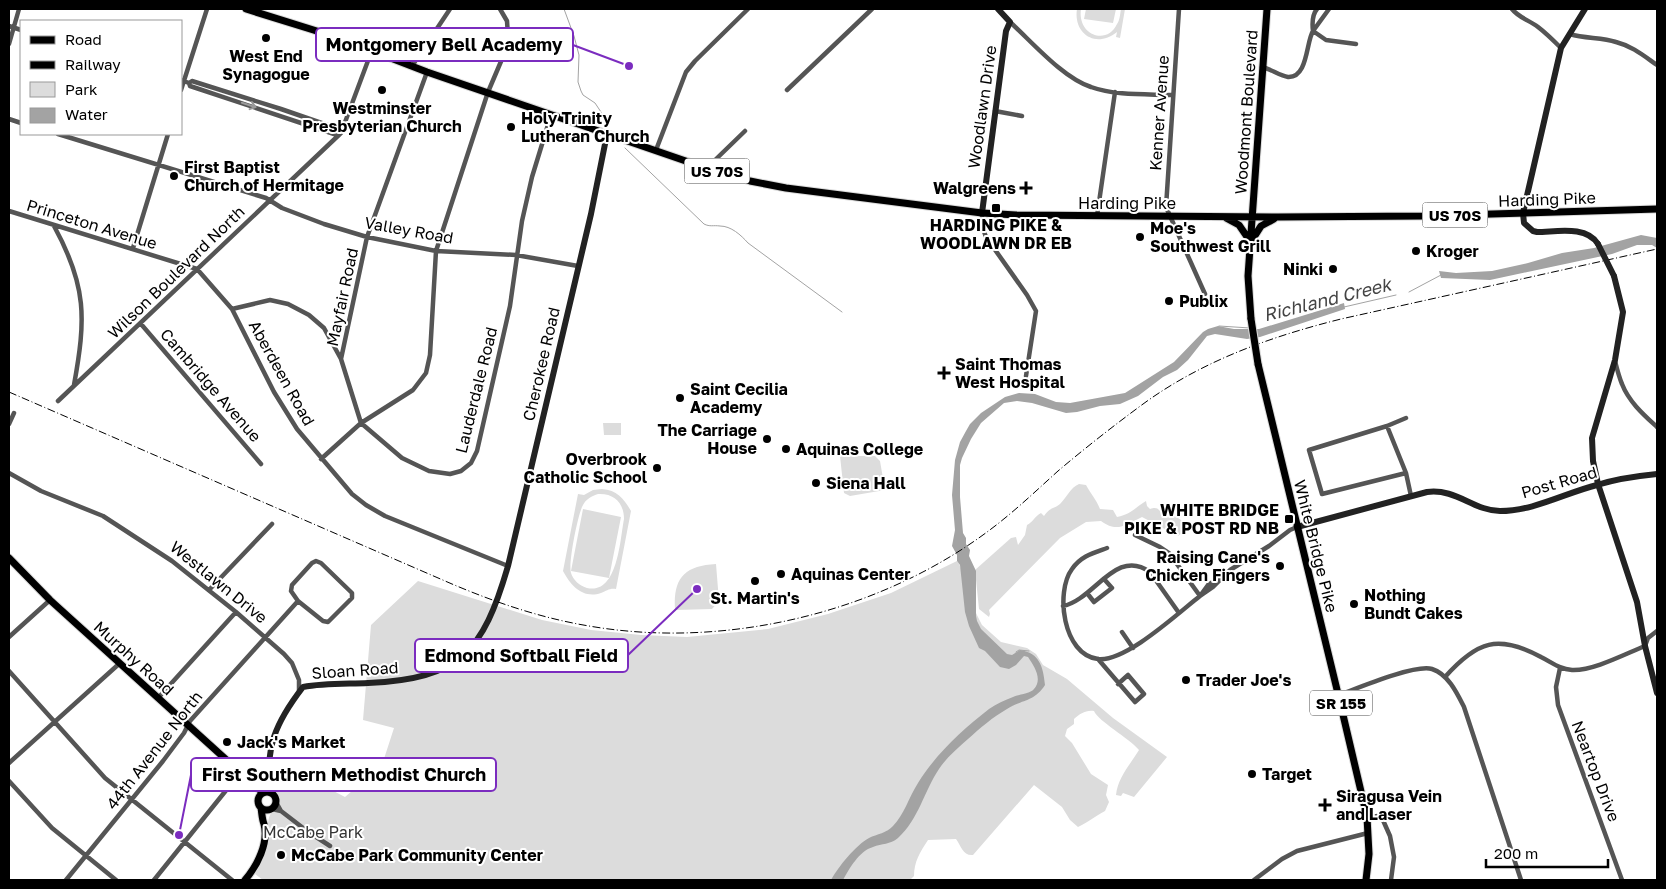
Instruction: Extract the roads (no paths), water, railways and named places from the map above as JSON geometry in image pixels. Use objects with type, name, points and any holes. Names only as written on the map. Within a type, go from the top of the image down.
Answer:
[{"type":"main road","name":"US 70S","points":[[246,9],[259,11],[336,37],[427,72],[607,134]]},
{"type":"main road","name":"Woodmont Boulevard","points":[[1252,217],[1267,9]]},
{"type":"main road","name":"Harding Pike","points":[[607,134],[750,181],[786,188],[982,213],[1038,216],[1278,217],[1657,209]]},
{"type":"main road","points":[[1221,217],[1239,225],[1250,243],[1261,226],[1278,217]]},
{"type":"main road","name":"White Bridge Pike","points":[[1252,217],[1248,276],[1249,304],[1258,364],[1367,817],[1366,880]]},
{"type":"main road","name":"Murphy Road","points":[[9,558],[50,600],[241,775],[246,777],[264,794],[275,797],[269,807]]},
{"type":"main road","points":[[245,880],[260,856],[264,824],[269,807],[259,804],[264,794]]},
{"type":"street","points":[[9,44],[11,27],[19,9]]},
{"type":"street","points":[[207,9],[185,82],[192,81],[281,109],[336,128],[339,133]]},
{"type":"street","points":[[412,66],[450,9]]},
{"type":"street","points":[[321,459],[362,423],[413,390],[426,373],[430,355],[436,251],[488,92],[505,52],[508,36],[507,21],[500,9]]},
{"type":"street","points":[[656,150],[686,72],[748,9]]},
{"type":"street","points":[[787,90],[872,9]]},
{"type":"street","points":[[998,9],[1074,79],[1091,87],[1115,92],[1172,95]]},
{"type":"street","name":"Kenner Avenue","points":[[1179,9],[1166,207],[1205,294]]},
{"type":"street","points":[[1314,31],[1314,15],[1317,9]]},
{"type":"street","points":[[1262,67],[1287,77],[1298,74],[1305,62],[1310,37],[1329,9]]},
{"type":"street","points":[[1512,9],[1518,16],[1549,36],[1561,48]]},
{"type":"street","points":[[1585,9],[1561,48],[1523,213],[1524,222],[1532,231],[1585,232],[1593,237],[1614,276],[1622,312],[1615,360],[1592,438],[1593,460],[1598,484],[1637,602],[1645,646],[1657,693]]},
{"type":"street","name":"Woodlawn Drive","points":[[982,213],[1006,31],[1010,22]]},
{"type":"street","points":[[1314,31],[1326,40],[1356,44]]},
{"type":"street","points":[[1570,34],[1581,38],[1615,41],[1640,53],[1657,66]]},
{"type":"street","name":"Wilson Boulevard North","points":[[58,401],[141,324],[339,133],[372,50]]},
{"type":"street","name":"Mayfair Road","points":[[341,359],[367,237],[427,72]]},
{"type":"street","points":[[1097,216],[1115,92]]},
{"type":"street","points":[[995,111],[1022,116]]},
{"type":"street","name":"Lauderdale Road","points":[[362,423],[402,458],[428,471],[450,474],[461,471],[471,463],[477,451],[510,306],[516,255],[532,177],[551,115]]},
{"type":"street","points":[[709,169],[713,162],[745,131]]},
{"type":"street","name":"Cherokee Road","points":[[497,600],[508,566],[607,134]]},
{"type":"street","name":"Valley Road","points":[[61,135],[271,200],[282,208],[324,224],[367,237],[436,251],[516,255],[578,266]]},
{"type":"street","points":[[133,248],[168,135]]},
{"type":"street","name":"Princeton Avenue","points":[[9,211],[197,269]]},
{"type":"street","points":[[982,213],[982,226],[986,236],[1036,311],[1026,376]]},
{"type":"street","points":[[54,226],[73,266],[81,300],[83,321],[81,347],[74,386]]},
{"type":"street","name":"Aberdeen Road","points":[[197,269],[232,309],[274,392],[297,429],[352,494],[385,516],[508,566]]},
{"type":"street","points":[[232,309],[270,300],[288,304],[309,315],[324,328],[341,359],[362,423]]},
{"type":"street","name":"Cambridge Avenue","points":[[141,324],[261,464]]},
{"type":"street","points":[[1615,360],[1622,385],[1639,411],[1657,427]]},
{"type":"street","points":[[9,424],[14,413]]},
{"type":"street","points":[[1406,418],[1387,426],[1309,450],[1322,494],[1406,473]]},
{"type":"street","points":[[1387,426],[1406,473],[1411,496]]},
{"type":"street","name":"Westlawn Drive","points":[[9,473],[41,491],[103,516],[166,557],[265,636],[292,663],[300,680],[299,692]]},
{"type":"street","name":"Post Road","points":[[1297,527],[1433,491],[1448,492],[1484,508],[1499,511],[1526,508],[1598,484],[1657,474]]},
{"type":"street","points":[[209,590],[272,524]]},
{"type":"street","points":[[1098,659],[1119,654],[1133,648],[1200,596],[1208,585],[1297,527]]},
{"type":"street","points":[[1135,535],[1169,553],[1200,596]]},
{"type":"street","points":[[1107,548],[1086,555],[1072,569],[1065,582],[1063,606],[1066,622],[1074,642],[1086,654],[1098,659],[1118,684],[1135,702],[1144,694],[1128,675],[1118,684]]},
{"type":"street","points":[[316,561],[321,563],[352,593],[352,598],[328,622],[323,621],[298,600],[291,591],[292,586],[312,563],[316,561]]},
{"type":"street","points":[[1063,606],[1075,602],[1123,566],[1131,565],[1143,568],[1152,575],[1179,613]]},
{"type":"street","points":[[1086,593],[1094,602],[1112,588],[1104,579]]},
{"type":"street","points":[[9,637],[50,600]]},
{"type":"street","name":"44th Avenue North","points":[[66,880],[171,751],[190,721],[298,600]]},
{"type":"street","name":"Sloan Road","points":[[299,692],[303,687],[309,686],[399,681],[438,672],[456,662],[474,644],[490,617],[497,600]]},
{"type":"street","points":[[158,698],[236,612]]},
{"type":"street","points":[[1445,677],[1457,664],[1474,651],[1486,645],[1504,643],[1522,647],[1560,668],[1575,670],[1645,646],[1648,638],[1657,631]]},
{"type":"street","points":[[1122,632],[1133,648]]},
{"type":"street","points":[[9,763],[120,663]]},
{"type":"street","name":"Neartop Drive","points":[[1560,668],[1556,687],[1558,705],[1622,880]]},
{"type":"street","points":[[1339,695],[1413,669],[1432,669],[1445,677],[1458,694],[1464,707],[1521,880]]},
{"type":"street","points":[[9,671],[105,778],[232,880]]},
{"type":"street","points":[[264,794],[269,782],[270,748],[273,737],[299,692]]},
{"type":"street","points":[[154,880],[241,775]]},
{"type":"street","points":[[9,781],[52,828],[116,880]]},
{"type":"street","points":[[269,807],[281,811],[330,846]]},
{"type":"street","points":[[1367,817],[1378,816],[1382,818],[1390,836],[1394,857],[1391,880]]},
{"type":"street","points":[[1254,880],[1297,850],[1368,833]]},
{"type":"water","points":[[1641,235],[1657,238],[1657,248],[1652,245],[1637,245],[1612,254],[1490,280],[1441,278],[1439,271],[1456,273],[1492,271],[1562,253],[1594,248]]},
{"type":"water","points":[[1344,303],[1345,309],[1260,337],[1247,339],[1215,334],[1207,336],[1188,360],[1177,370],[1163,377],[1138,396],[1120,404],[1066,413],[1032,403],[1017,401],[1004,403],[981,423],[971,439],[960,465],[963,533],[970,550],[969,556],[976,571],[977,621],[981,629],[1007,654],[1012,655],[1020,650],[1032,654],[1039,662],[1045,685],[1037,695],[1013,706],[992,719],[949,757],[934,778],[911,822],[898,838],[863,852],[843,880],[831,880],[853,851],[869,838],[885,832],[893,826],[925,772],[959,734],[992,707],[1015,696],[1030,692],[1037,685],[1037,673],[1028,657],[1024,656],[1016,665],[1009,669],[1000,667],[985,651],[979,648],[965,612],[960,565],[952,546],[955,530],[952,495],[955,460],[960,442],[970,424],[981,413],[1005,397],[1019,393],[1035,394],[1056,402],[1070,403],[1125,393],[1174,362],[1208,329],[1218,326],[1234,329],[1259,329]]},
{"type":"waterway","points":[[564,9],[579,55],[578,82],[581,91],[583,95],[595,103],[605,118]]},
{"type":"waterway","points":[[625,148],[704,224],[724,226],[735,232],[842,312]]},
{"type":"waterway","name":"Richland Creek","points":[[1409,292],[1441,275]]},
{"type":"waterway","name":"Richland Creek","points":[[1344,307],[1396,295]]},
{"type":"waterway","name":"Richland Creek","points":[[1219,326],[1250,328]]},
{"type":"waterway","name":"Richland Creek","points":[[1016,652],[1019,650],[1029,651]]},
{"type":"railway","points":[[9,392],[502,604],[554,619],[589,626],[642,632],[695,633],[749,628],[802,617],[854,602],[904,581],[951,556],[995,526],[1088,446],[1162,391],[1210,364],[1261,343],[1341,319],[1657,249]]},
{"type":"place","name":"West End Synagogue","points":[[266,38]]},
{"type":"place","name":"Montgomery Bell Academy","points":[[629,66]]},
{"type":"place","name":"Westminster Presbyterian Church","points":[[382,90]]},
{"type":"place","name":"Holy Trinity Lutheran Church","points":[[511,127]]},
{"type":"place","name":"First Baptist Church of Hermitage","points":[[174,176]]},
{"type":"place","name":"Walgreens","points":[[1026,188]]},
{"type":"place","name":"HARDING PIKE & WOODLAWN DR EB","points":[[996,208]]},
{"type":"place","name":"Moe's Southwest Grill","points":[[1140,237]]},
{"type":"place","name":"Kroger","points":[[1416,251]]},
{"type":"place","name":"Ninki","points":[[1333,269]]},
{"type":"place","name":"Publix","points":[[1169,301]]},
{"type":"place","name":"Saint Thomas West Hospital","points":[[944,373]]},
{"type":"place","name":"Saint Cecilia Academy","points":[[680,398]]},
{"type":"place","name":"The Carriage House","points":[[767,439]]},
{"type":"place","name":"Aquinas College","points":[[786,449]]},
{"type":"place","name":"Overbrook Catholic School","points":[[657,468]]},
{"type":"place","name":"Siena Hall","points":[[816,483]]},
{"type":"place","name":"WHITE BRIDGE PIKE & POST RD NB","points":[[1289,519]]},
{"type":"place","name":"Raising Cane's Chicken Fingers","points":[[1280,566]]},
{"type":"place","name":"Aquinas Center","points":[[781,574]]},
{"type":"place","name":"St. Martin's","points":[[755,581]]},
{"type":"place","name":"Edmond Softball Field","points":[[697,589]]},
{"type":"place","name":"Nothing Bundt Cakes","points":[[1354,604]]},
{"type":"place","name":"Trader Joe's","points":[[1186,680]]},
{"type":"place","name":"Jack's Market","points":[[227,742]]},
{"type":"place","name":"Target","points":[[1252,774]]},
{"type":"place","name":"Siragusa Vein and Laser","points":[[1325,805]]},
{"type":"place","name":"First Southern Methodist Church","points":[[179,835]]},
{"type":"place","name":"McCabe Park Community Center","points":[[281,855]]},
{"type":"park label","name":"McCabe Park","points":[[313,832]]}]
